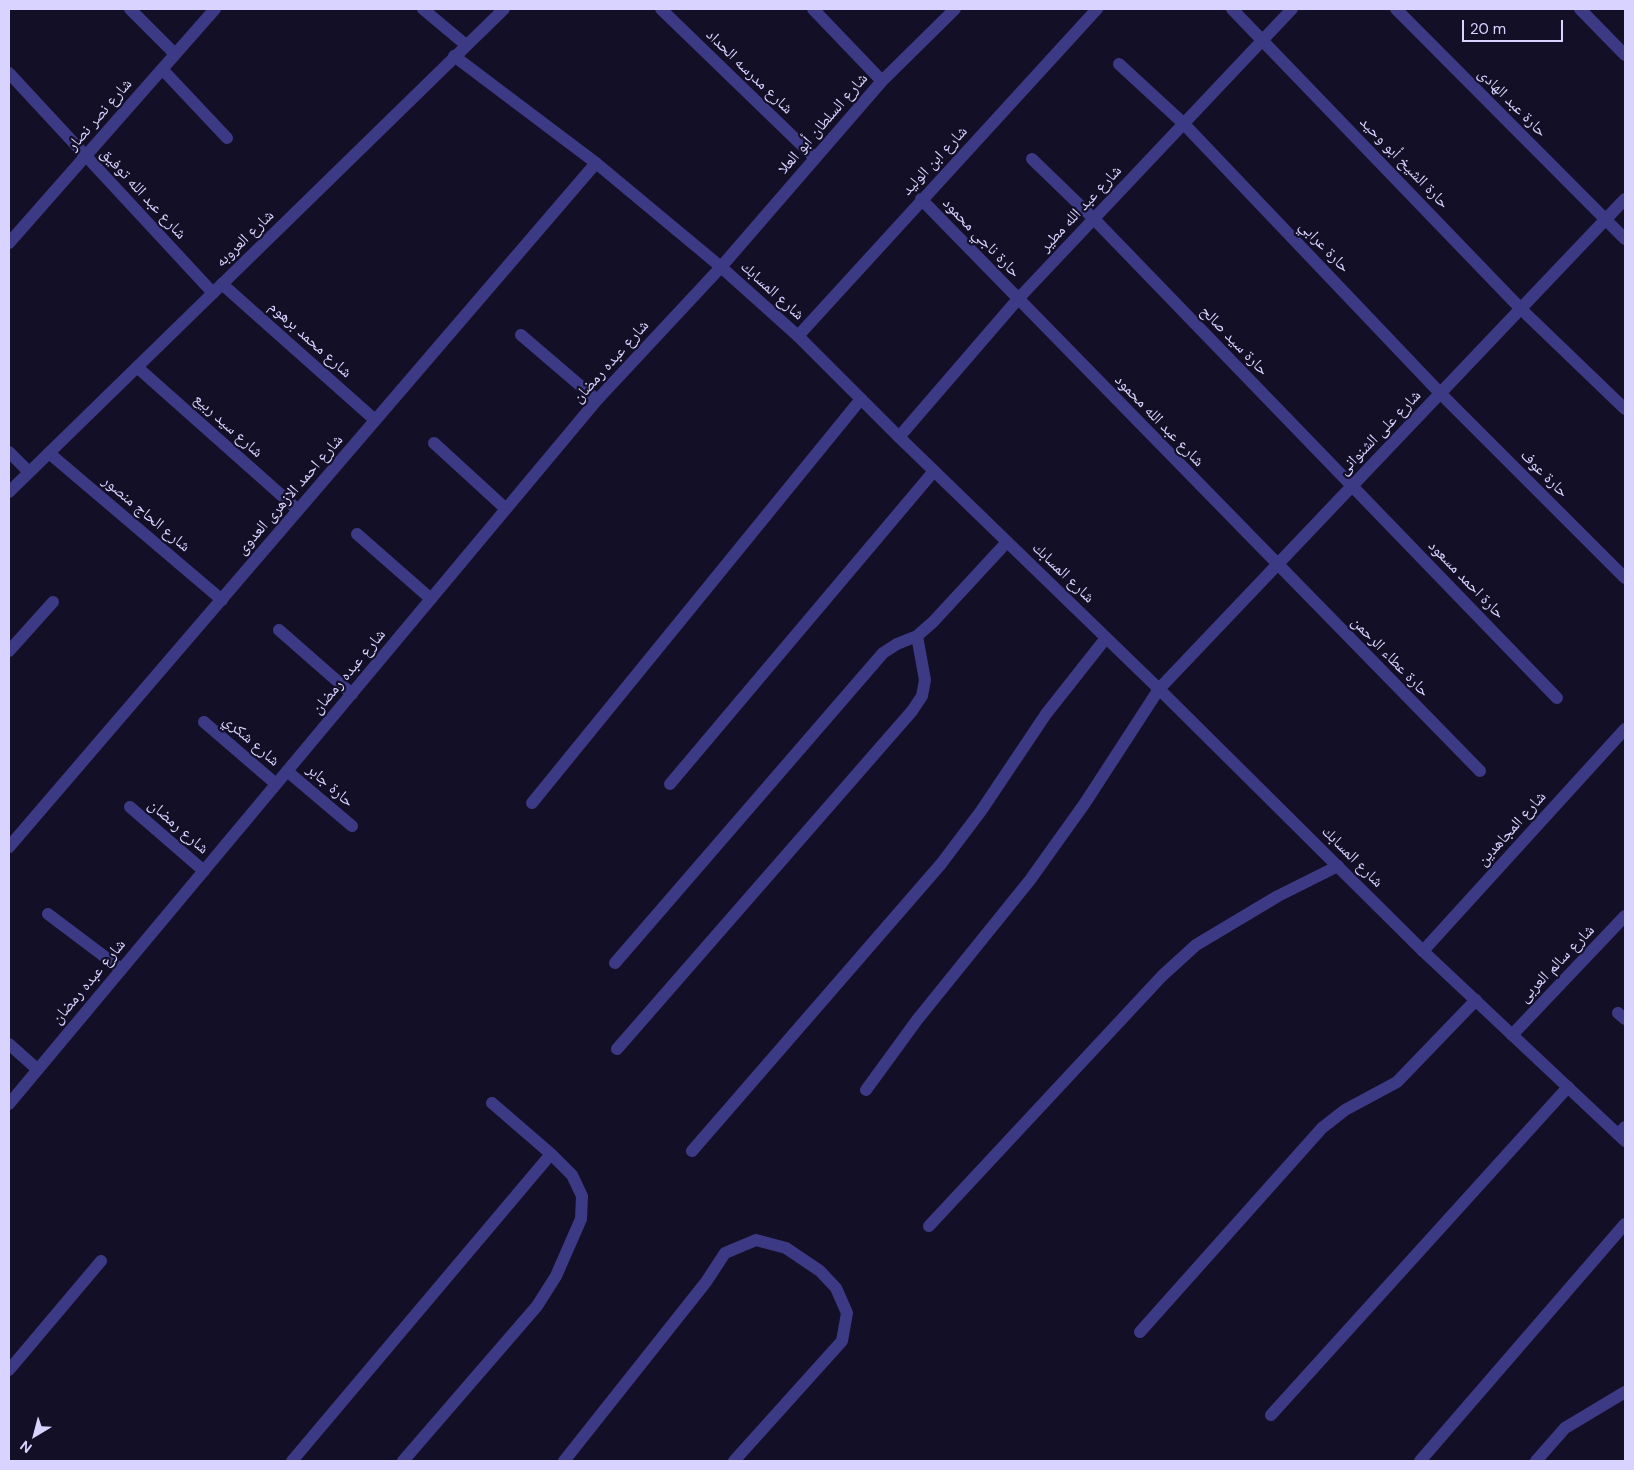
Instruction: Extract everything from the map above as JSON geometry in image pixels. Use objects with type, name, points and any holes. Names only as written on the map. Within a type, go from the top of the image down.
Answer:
[{"type":"street","points":[[130,9],[175,54]]},
{"type":"street","name":"شارع نصر نصار","points":[[9,243],[215,9]]},
{"type":"street","points":[[423,9],[466,45]]},
{"type":"street","name":"شارع العروبه","points":[[9,492],[504,9]]},
{"type":"street","name":"شارع مدرسه الحداد","points":[[661,9],[815,158]]},
{"type":"street","points":[[814,9],[882,81]]},
{"type":"street","name":"شارع السلطان أبو العلا","points":[[721,267],[882,81],[955,9]]},
{"type":"street","name":"شارع ابن الوليد","points":[[798,336],[921,199],[1097,9]]},
{"type":"street","name":"حارة الشيخ أبو وحيد","points":[[1232,9],[1522,309],[1625,409]]},
{"type":"street","name":"شارع عبد الله مطير","points":[[899,437],[1018,299],[1292,9]]},
{"type":"street","name":"حارة عبد الهادى","points":[[1396,9],[1625,239]]},
{"type":"street","points":[[1580,9],[1625,55]]},
{"type":"street","name":"شارع المسابك","points":[[454,56],[596,163],[721,267],[798,336],[1423,950],[1568,1087],[1623,1134]]},
{"type":"street","name":"حارة عرابي","points":[[1119,64],[1183,123],[1440,394]]},
{"type":"street","points":[[162,69],[227,138]]},
{"type":"street","name":"شارع عبد الله توفيق","points":[[9,73],[86,156],[218,288]]},
{"type":"street","name":"حارة سيد صالح","points":[[1032,159],[1094,219],[1351,486]]},
{"type":"street","name":"شارع احمد الازهرى العدوى","points":[[9,848],[596,163]]},
{"type":"street","name":"حارة ناجي محمود","points":[[921,199],[1018,299]]},
{"type":"street","name":"شارع على الشنوانى","points":[[866,1090],[917,1020],[1035,872],[1086,803],[1159,689],[1625,199]]},
{"type":"street","name":"شارع عبده رمضان","points":[[9,1104],[597,400],[721,267]]},
{"type":"street","name":"شارع محمد برهوم","points":[[218,288],[375,420]]},
{"type":"street","name":"شارع عبد الله محمود","points":[[1018,299],[1277,564]]},
{"type":"street","points":[[521,335],[597,400]]},
{"type":"street","name":"شارع سيد ربيع","points":[[137,367],[298,510]]},
{"type":"street","name":"حارة عوف","points":[[1440,394],[1625,578]]},
{"type":"street","points":[[532,803],[861,399]]},
{"type":"street","points":[[434,443],[506,509]]},
{"type":"street","points":[[9,452],[29,472]]},
{"type":"street","name":"شارع الحاج منصور","points":[[49,453],[222,600]]},
{"type":"street","points":[[670,784],[934,471]]},
{"type":"street","name":"حارة احمد مسعود","points":[[1351,486],[1557,698]]},
{"type":"street","points":[[357,534],[431,599]]},
{"type":"street","points":[[614,963],[883,653],[897,644],[917,636],[933,622],[1007,542]]},
{"type":"street","name":"حارة عطاء الرحمن","points":[[1277,564],[1480,772]]},
{"type":"street","points":[[9,651],[53,602]]},
{"type":"street","points":[[279,630],[352,694]]},
{"type":"street","points":[[617,1049],[912,711],[922,696],[925,680],[917,636]]},
{"type":"street","points":[[692,1151],[941,864],[981,811],[1046,714],[1106,638]]},
{"type":"street","name":"شارع شكري","points":[[204,722],[276,784]]},
{"type":"street","name":"شارع المجاهدين","points":[[1423,950],[1625,729]]},
{"type":"street","name":"حارة جابر","points":[[287,771],[352,826]]},
{"type":"street","name":"شارع رمضان","points":[[130,807],[204,871]]},
{"type":"street","points":[[929,1226],[1162,976],[1196,945],[1270,900],[1338,866]]},
{"type":"street","points":[[48,914],[121,970]]},
{"type":"street","name":"شارع سالم العربى","points":[[1512,1035],[1625,916]]},
{"type":"street","points":[[1140,1332],[1322,1128],[1345,1110],[1397,1082],[1476,1000]]},
{"type":"street","points":[[9,1044],[37,1069]]},
{"type":"street","points":[[1271,1415],[1568,1087]]},
{"type":"street","points":[[403,1461],[537,1306],[556,1276],[581,1219],[582,1196],[572,1175],[551,1154],[492,1103]]},
{"type":"street","points":[[292,1461],[551,1154]]},
{"type":"street","points":[[1420,1461],[1625,1224]]},
{"type":"street","points":[[564,1461],[706,1282],[725,1253],[756,1240],[786,1248],[820,1270],[836,1288],[847,1313],[842,1341],[734,1461]]},
{"type":"street","points":[[9,1370],[101,1260]]},
{"type":"street","points":[[1536,1461],[1565,1428],[1625,1392]]}]
